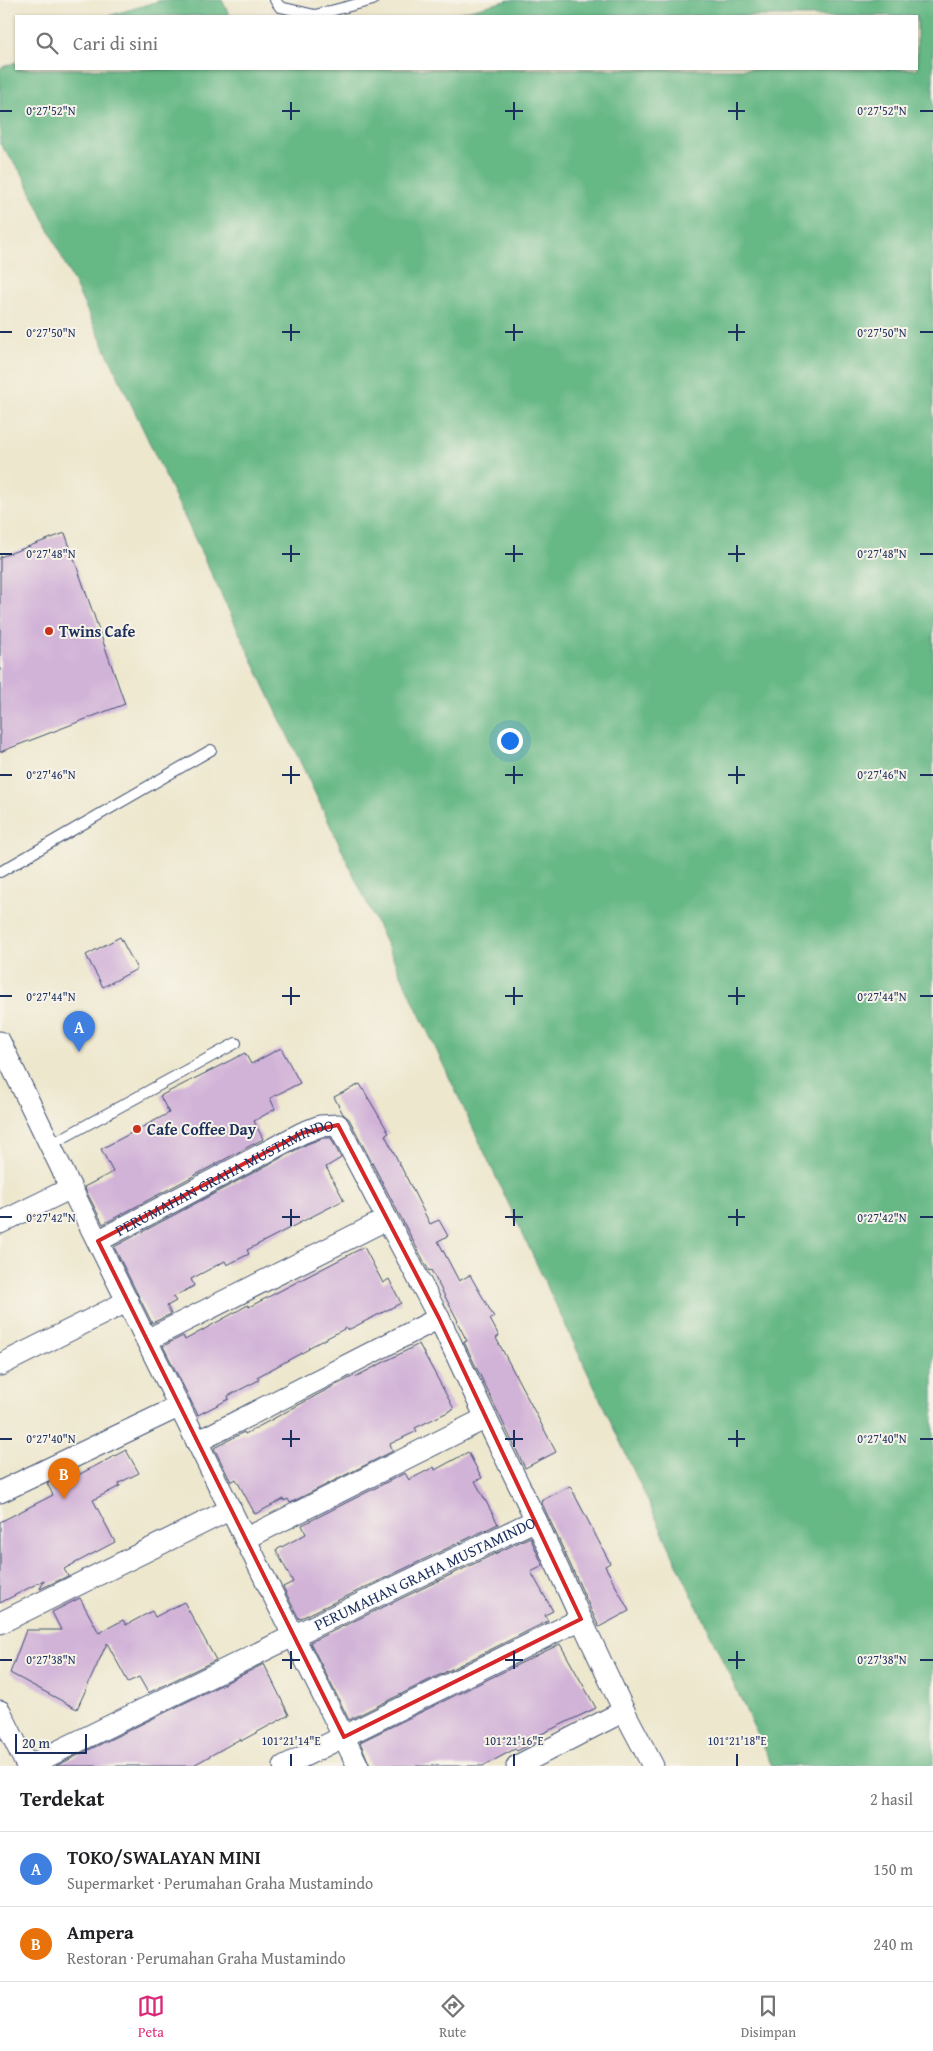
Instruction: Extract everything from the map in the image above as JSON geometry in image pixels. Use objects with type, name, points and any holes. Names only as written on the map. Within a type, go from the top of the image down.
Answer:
[{"type":"street","name":"PERUMAHAN GRAHA MUSTAMINDO","points":[[0,1042],[358,1766]]},
{"type":"street","name":"PERUMAHAN GRAHA MUSTAMINDO","points":[[98,1241],[302,1133],[320,1126],[338,1124],[439,1318],[536,1520],[294,1636]]},
{"type":"street","points":[[0,1223],[71,1188]]},
{"type":"street","points":[[147,1340],[387,1218]]},
{"type":"street","points":[[0,1364],[128,1301]]},
{"type":"street","points":[[197,1442],[439,1318]]},
{"type":"street","points":[[0,1492],[180,1406]]},
{"type":"street","points":[[245,1539],[486,1418]]},
{"type":"street","points":[[0,1623],[230,1509]]},
{"type":"street","points":[[536,1520],[624,1711],[653,1766]]},
{"type":"street","points":[[284,1766],[581,1619]]},
{"type":"street","points":[[0,1711],[27,1766],[294,1636]]},
{"type":"street","points":[[517,1766],[624,1711]]},
{"type":"lane","points":[[275,0],[280,7],[315,15],[373,0]]},
{"type":"lane","points":[[0,872],[211,750]]},
{"type":"lane","points":[[50,1145],[236,1043]]},
{"type":"highlighted area","points":[[338,1125],[439,1318],[581,1619],[344,1737],[98,1241],[302,1133]]},
{"type":"green space","points":[[162,0],[222,0],[230,15],[111,15]]},
{"type":"green space","points":[[510,0],[933,0],[933,1766],[772,1766],[23,175],[0,144],[0,68],[15,62],[15,70],[918,70],[918,15],[449,15]]},
{"type":"building","name":"Twins Cafe","points":[[65,533],[125,704],[0,752],[0,557]]},
{"type":"building","points":[[120,937],[137,969],[103,987],[86,955]]},
{"type":"building","points":[[281,1048],[300,1083],[270,1098],[275,1109],[254,1121],[263,1139],[103,1224],[84,1187],[113,1172],[101,1149],[169,1113],[160,1096],[245,1053],[251,1064]]},
{"type":"building","points":[[360,1084],[389,1133],[385,1135],[430,1224],[439,1220],[448,1236],[438,1241],[459,1281],[470,1275],[494,1317],[490,1319],[499,1336],[496,1338],[556,1452],[525,1468],[464,1342],[467,1341],[458,1321],[431,1270],[429,1271],[349,1119],[343,1114],[334,1097]]},
{"type":"building","points":[[323,1138],[331,1138],[341,1158],[326,1167],[344,1200],[247,1250],[249,1254],[227,1265],[225,1261],[191,1279],[194,1286],[173,1297],[176,1301],[167,1306],[171,1314],[152,1323],[114,1247],[307,1144]]},
{"type":"building","points":[[364,1247],[383,1283],[389,1279],[401,1303],[308,1348],[257,1377],[259,1380],[228,1396],[229,1399],[198,1415],[163,1346],[183,1336],[185,1340],[248,1305],[249,1307]]},
{"type":"building","points":[[419,1344],[454,1409],[415,1428],[417,1431],[390,1444],[393,1451],[290,1503],[288,1499],[284,1501],[284,1499],[255,1514],[236,1479],[231,1482],[214,1448],[244,1432],[245,1434],[330,1388]]},
{"type":"building","points":[[126,1450],[139,1473],[119,1483],[120,1486],[93,1500],[115,1542],[64,1569],[68,1576],[40,1589],[44,1580],[0,1603],[0,1522],[53,1495],[47,1483],[75,1470],[78,1475]]},
{"type":"building","points":[[468,1452],[482,1478],[475,1481],[498,1524],[299,1619],[283,1587],[293,1582],[276,1550],[306,1534],[302,1525],[405,1473],[409,1480],[434,1467],[435,1470]]},
{"type":"building","points":[[570,1486],[610,1563],[605,1566],[629,1611],[599,1627],[541,1501]]},
{"type":"building","points":[[530,1537],[543,1566],[531,1572],[553,1611],[545,1615],[548,1621],[349,1720],[310,1642]]},
{"type":"building","points":[[80,1598],[99,1633],[123,1620],[126,1625],[152,1611],[155,1617],[184,1602],[216,1660],[148,1693],[139,1677],[128,1682],[107,1643],[77,1709],[10,1673],[26,1630],[61,1630],[52,1612]]},
{"type":"building","points":[[560,1644],[596,1708],[533,1738],[535,1742],[517,1751],[515,1749],[483,1766],[370,1766],[360,1742]]},
{"type":"building","points":[[264,1664],[289,1715],[241,1741],[240,1739],[192,1766],[56,1766]]},
{"type":"place","name":"Twins Cafe","points":[[49,631]]},
{"type":"place","name":"TOKO/SWALAYAN MINI","points":[[79,1052]]},
{"type":"place","name":"Cafe Coffee Day","points":[[137,1129]]},
{"type":"place","name":"Ampera","points":[[64,1499]]}]
